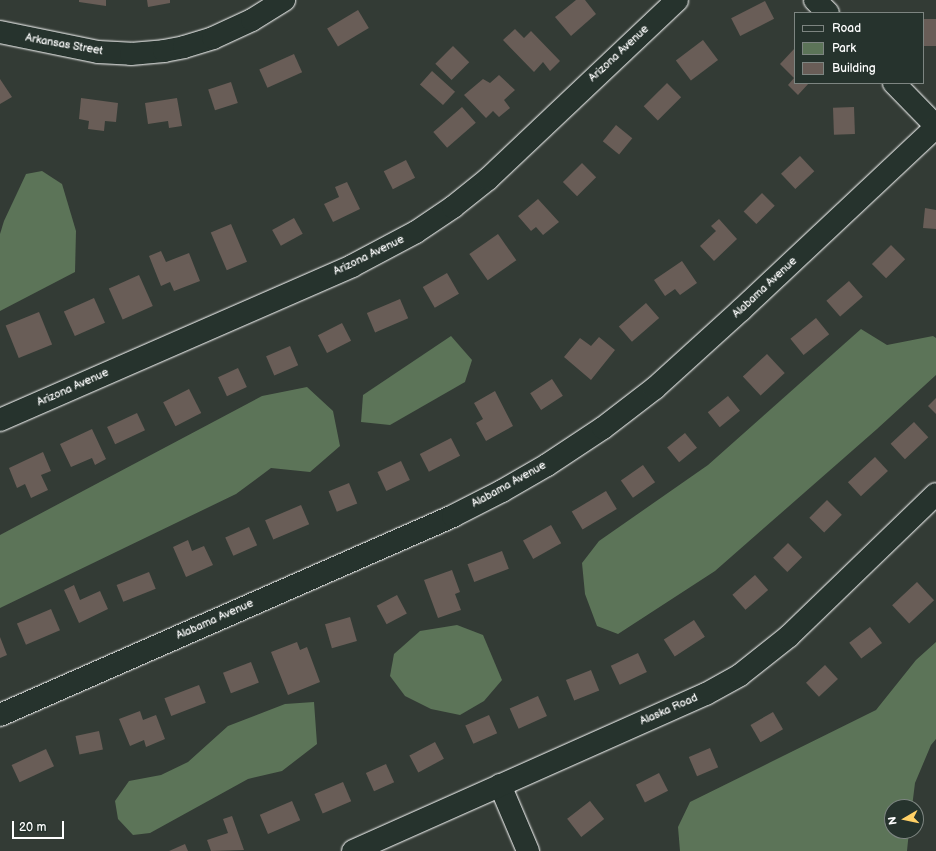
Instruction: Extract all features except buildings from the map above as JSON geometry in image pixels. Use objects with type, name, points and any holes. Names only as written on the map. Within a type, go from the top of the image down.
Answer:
[{"type":"street","name":"Arkansas Street","points":[[0,32],[98,52],[131,54],[164,51],[213,38],[252,20],[284,0]]},
{"type":"street","name":"Arizona Avenue","points":[[0,420],[352,266],[416,232],[453,207],[488,179],[677,0]]},
{"type":"street","points":[[815,0],[827,12]]},
{"type":"street","points":[[895,84],[936,127]]},
{"type":"street","name":"Alabama Avenue","points":[[0,715],[453,516],[502,491],[547,464],[602,428],[655,388],[741,310],[936,127]]},
{"type":"street","name":"Alaska Road","points":[[353,851],[706,694],[740,675],[789,636],[936,494]]},
{"type":"street","points":[[500,785],[528,851]]},
{"type":"green space","points":[[42,171],[62,184],[76,231],[75,272],[0,311],[0,234],[4,221],[26,174]]},
{"type":"green space","points":[[861,329],[887,345],[933,336],[936,338],[936,375],[877,429],[715,571],[618,634],[597,626],[585,594],[582,563],[599,541],[708,465]]},
{"type":"green space","points":[[451,336],[472,360],[465,382],[390,425],[361,422],[363,395]]},
{"type":"green space","points":[[307,387],[333,411],[340,446],[310,472],[271,468],[236,494],[0,608],[0,535],[262,396]]},
{"type":"green space","points":[[457,625],[483,635],[502,680],[484,701],[460,715],[431,709],[405,696],[390,676],[394,654],[420,631]]},
{"type":"green space","points":[[936,642],[936,739],[931,745],[915,783],[913,799],[884,799],[884,839],[908,839],[907,851],[680,851],[678,827],[690,802],[876,710],[916,660]]},
{"type":"green space","points":[[314,702],[317,744],[282,771],[248,779],[150,833],[133,835],[118,819],[115,801],[129,781],[161,775],[188,762],[228,726],[285,704]]}]
